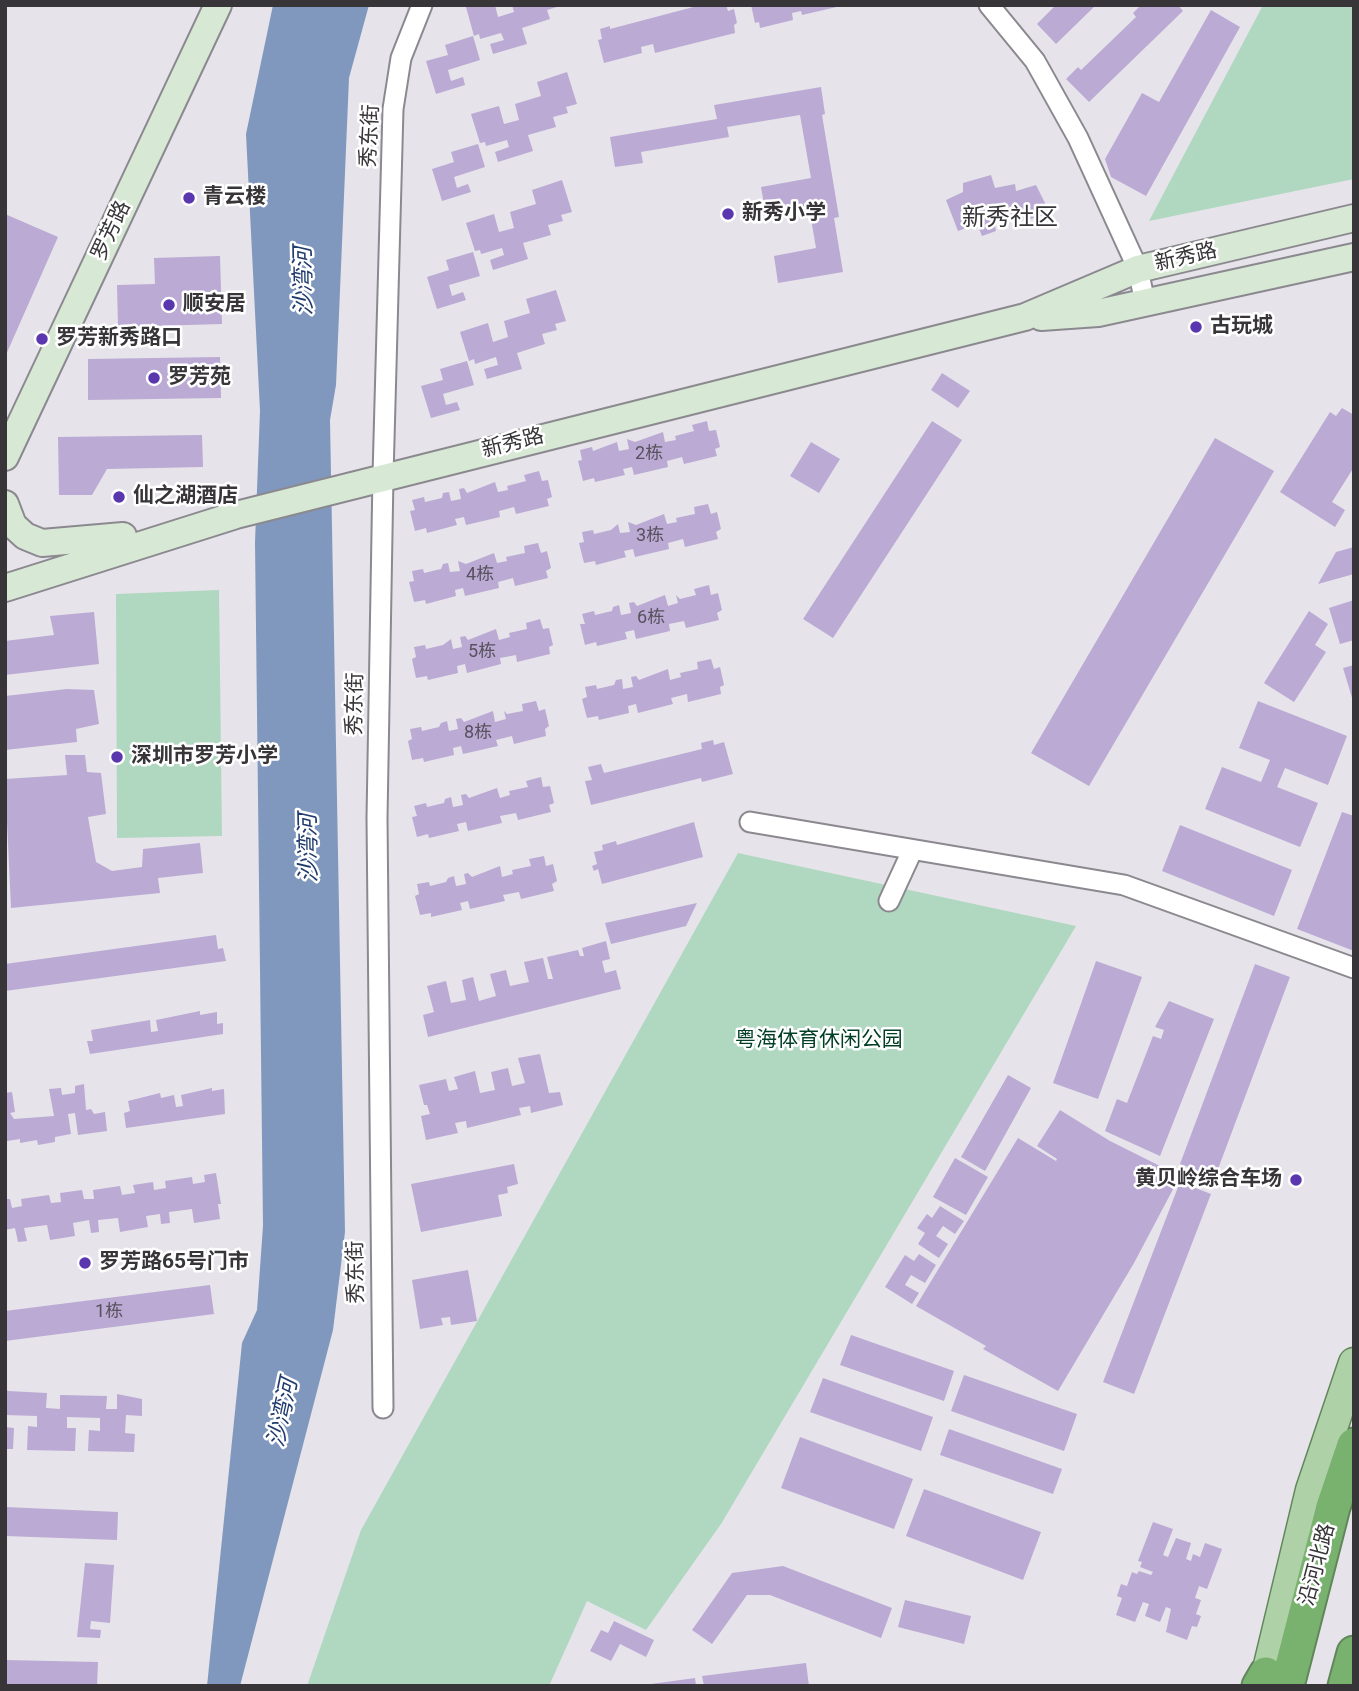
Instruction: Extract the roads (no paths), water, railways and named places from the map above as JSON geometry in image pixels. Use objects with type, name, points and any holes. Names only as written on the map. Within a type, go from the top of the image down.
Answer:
[{"type":"highway","name":"沿河北路","points":[[1269,1683],[1354,1445]]},
{"type":"highway","points":[[1345,1686],[1354,1653]]},
{"type":"main road","name":"罗芳路","points":[[7,457],[218,5]]},
{"type":"main road","name":"新秀路","points":[[5,588],[227,518],[353,483],[1025,317],[1138,269],[1354,218]]},
{"type":"main road","name":"新秀路","points":[[1025,317],[1098,313],[1354,257]]},
{"type":"main road","points":[[5,504],[13,525],[25,536],[42,544],[94,540],[227,518]]},
{"type":"main road","points":[[1269,1683],[1311,1490],[1354,1363]]},
{"type":"street","name":"秀东街","points":[[383,1408],[377,818],[393,109],[401,58],[422,5]]},
{"type":"street","points":[[989,5],[1035,61],[1078,138],[1138,269],[1146,303]]},
{"type":"street","points":[[750,822],[1124,885],[1354,968]]},
{"type":"street","points":[[890,901],[912,851]]},
{"type":"water","name":"沙湾河","points":[[273,5],[369,5],[349,78],[336,385],[330,420],[345,1232],[333,1330],[240,1686],[207,1686],[242,1343],[257,1310],[263,1226],[255,542],[260,411],[246,134]]},
{"type":"place","name":"青云楼","points":[[189,198]]},
{"type":"place","name":"新秀小学","points":[[728,214]]},
{"type":"place","name":"顺安居","points":[[169,305]]},
{"type":"place","name":"古玩城","points":[[1196,327]]},
{"type":"place","name":"罗芳新秀路口","points":[[42,339]]},
{"type":"place","name":"罗芳苑","points":[[154,378]]},
{"type":"place","name":"仙之湖酒店","points":[[119,497]]},
{"type":"place","name":"深圳市罗芳小学","points":[[117,757]]},
{"type":"place","name":"黄贝岭综合车场","points":[[1296,1180]]},
{"type":"place","name":"罗芳路65号门市","points":[[85,1263]]},
{"type":"district","name":"新秀社区","points":[[1010,219]]},
{"type":"park label","name":"粤海体育休闲公园","points":[[819,1041]]}]
